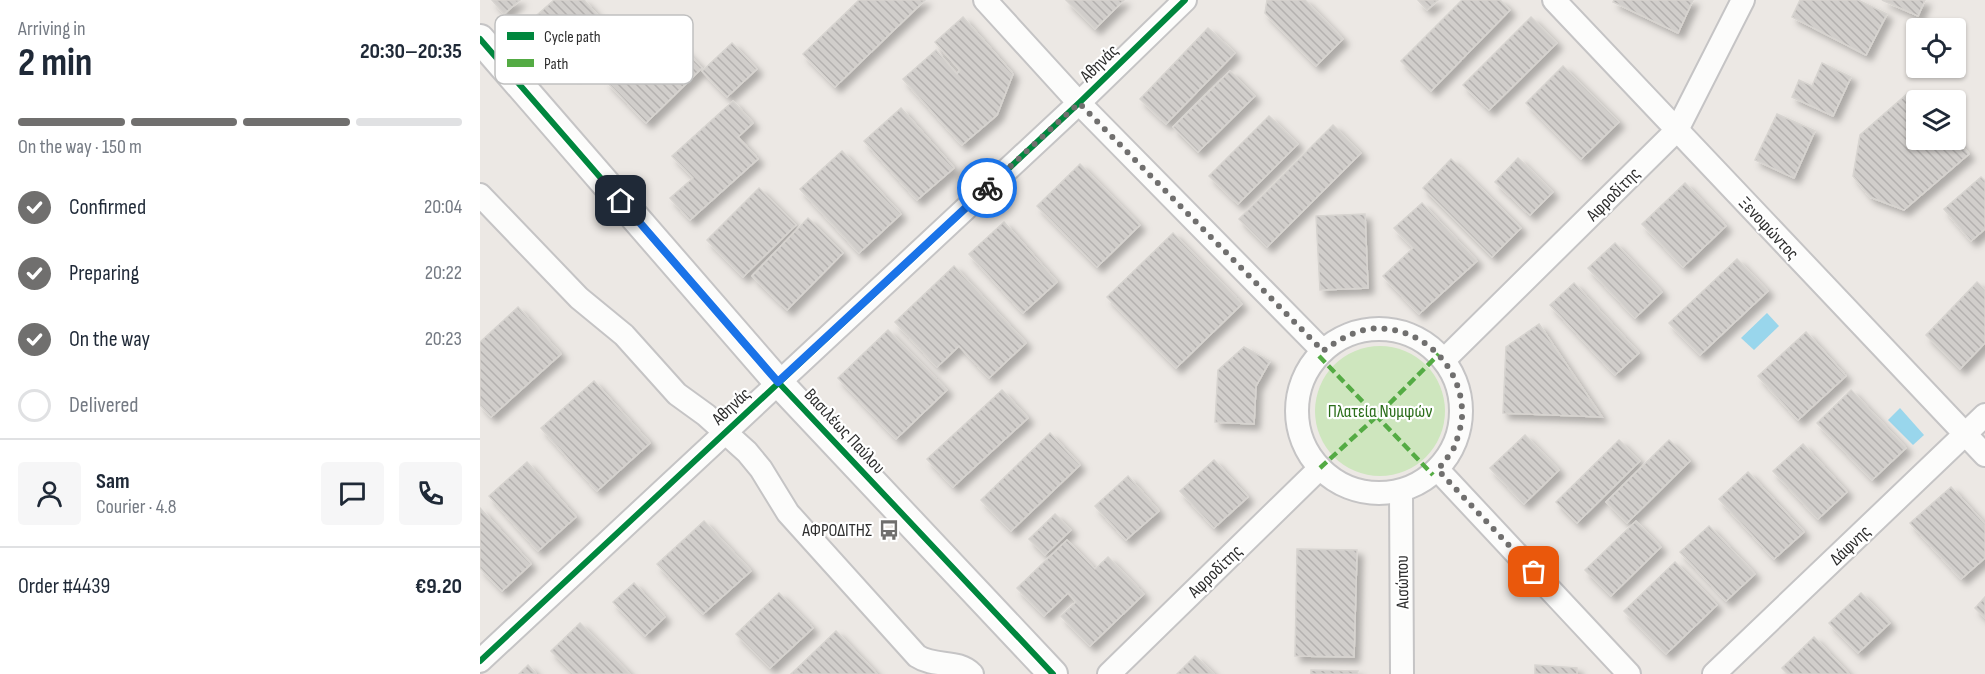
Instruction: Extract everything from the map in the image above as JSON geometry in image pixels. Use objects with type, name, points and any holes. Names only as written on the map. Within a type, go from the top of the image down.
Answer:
[{"type":"street","points":[[985,0],[1079,103],[1323,351]]},
{"type":"street","name":"Αθηνάς","points":[[480,661],[1079,103],[1185,0]]},
{"type":"street","name":"Ξενοφώντος","points":[[1554,0],[1985,455]]},
{"type":"street","name":"Αφροδίτης","points":[[1444,360],[1677,130],[1743,0]]},
{"type":"street","name":"Βασιλέως Παύλου","points":[[480,39],[495,56]]},
{"type":"street","name":"Βασιλέως Παύλου","points":[[519,84],[778,382],[1053,674]]},
{"type":"street","points":[[480,195],[579,298],[624,335],[677,394],[726,431],[747,452],[788,513],[917,657],[927,663],[960,666],[972,674]]},
{"type":"street","points":[[1369,329],[1395,330],[1418,339],[1444,360],[1458,386],[1462,416],[1455,445],[1433,475],[1401,491],[1379,494],[1357,491],[1337,482],[1320,468],[1306,448],[1298,425],[1297,400],[1305,376],[1323,351],[1345,337],[1369,329]]},
{"type":"street","name":"Δάφνης","points":[[1714,674],[1985,415]]},
{"type":"street","name":"Αφροδίτης","points":[[1109,674],[1320,468]]},
{"type":"street","points":[[1438,470],[1629,674]]},
{"type":"street","name":"Αισώπου","points":[[1401,491],[1402,674]]},
{"type":"green space","name":"Πλατεία Νυμφών","points":[[1380,346],[1405,351],[1426,365],[1440,386],[1445,411],[1440,436],[1426,457],[1405,471],[1380,476],[1355,471],[1334,457],[1320,436],[1315,411],[1320,386],[1334,365],[1355,351]]},
{"type":"water","points":[[1767,313],[1779,326],[1754,350],[1741,338]]},
{"type":"water","points":[[1900,408],[1924,435],[1913,445],[1888,420]]},
{"type":"building","points":[[492,0],[520,0],[504,14]]},
{"type":"building","points":[[554,0],[584,0],[597,15],[537,15]]},
{"type":"building","points":[[859,0],[925,0],[835,87],[803,54]]},
{"type":"building","points":[[1066,0],[1124,0],[1095,29]]},
{"type":"building","points":[[1267,0],[1305,0],[1343,39],[1316,66],[1265,13]]},
{"type":"building","points":[[1418,0],[1438,0],[1427,10]]},
{"type":"building","points":[[1462,0],[1500,0],[1510,10],[1431,91],[1401,61]]},
{"type":"building","points":[[1614,0],[1693,0],[1678,33],[1613,2]]},
{"type":"building","points":[[1800,0],[1858,0],[1887,14],[1866,55],[1792,17]]},
{"type":"building","points":[[1882,0],[1925,0],[1918,16]]},
{"type":"building","points":[[963,17],[1013,74],[997,115],[962,145],[903,79],[936,50],[957,74],[960,70],[935,42]]},
{"type":"building","points":[[1531,17],[1557,43],[1489,110],[1463,85]]},
{"type":"building","points":[[1208,28],[1235,53],[1166,124],[1140,99]]},
{"type":"building","points":[[732,43],[757,69],[727,97],[702,71]]},
{"type":"building","points":[[693,59],[702,68],[693,77]]},
{"type":"building","points":[[1822,63],[1851,77],[1833,116],[1792,97],[1799,80],[1812,86]]},
{"type":"building","points":[[1563,66],[1619,122],[1581,159],[1526,103]]},
{"type":"building","points":[[1230,71],[1255,96],[1198,152],[1173,127]]},
{"type":"building","points":[[609,84],[686,84],[646,123]]},
{"type":"building","points":[[1906,95],[1906,150],[1966,150],[1969,154],[1904,210],[1870,197],[1853,176],[1860,135]]},
{"type":"building","points":[[733,101],[753,123],[738,137],[758,159],[690,220],[670,198],[693,178],[672,156]]},
{"type":"building","points":[[901,108],[954,168],[917,200],[864,141]]},
{"type":"building","points":[[1777,114],[1815,131],[1794,178],[1755,160]]},
{"type":"building","points":[[1269,116],[1298,144],[1238,204],[1209,176]]},
{"type":"building","points":[[1333,125],[1361,153],[1267,247],[1239,219]]},
{"type":"building","points":[[842,151],[901,214],[859,253],[800,189]]},
{"type":"building","points":[[1518,158],[1553,192],[1530,215],[1495,182]]},
{"type":"building","points":[[1451,159],[1521,228],[1492,257],[1423,188]]},
{"type":"building","points":[[1080,164],[1140,225],[1097,267],[1037,206]]},
{"type":"building","points":[[1981,177],[1985,181],[1985,229],[1971,241],[1944,209]]},
{"type":"building","points":[[1685,183],[1726,226],[1683,267],[1642,224]]},
{"type":"building","points":[[759,188],[796,225],[743,277],[707,240]]},
{"type":"building","points":[[1422,203],[1477,261],[1419,314],[1383,276],[1413,248],[1394,228]]},
{"type":"building","points":[[1365,214],[1368,288],[1320,290],[1316,216]]},
{"type":"building","points":[[808,218],[843,253],[787,310],[752,276]]},
{"type":"building","points":[[1004,222],[1057,282],[1023,313],[969,254]]},
{"type":"building","points":[[1173,233],[1242,304],[1176,368],[1107,297]]},
{"type":"building","points":[[1615,243],[1662,292],[1635,318],[1588,268]]},
{"type":"building","points":[[1737,259],[1768,291],[1700,355],[1669,323]]},
{"type":"building","points":[[954,266],[1026,343],[989,378],[959,346],[937,367],[895,322]]},
{"type":"building","points":[[1977,282],[1985,290],[1985,343],[1960,369],[1926,335]]},
{"type":"building","points":[[1574,283],[1639,353],[1615,375],[1550,305]]},
{"type":"building","points":[[518,307],[561,354],[491,417],[480,405],[480,342]]},
{"type":"building","points":[[1539,324],[1602,417],[1503,413],[1506,347]]},
{"type":"building","points":[[888,330],[947,390],[896,439],[838,378]]},
{"type":"building","points":[[1806,332],[1846,376],[1798,420],[1758,376]]},
{"type":"building","points":[[1244,347],[1270,361],[1256,386],[1254,424],[1215,422],[1218,370]]},
{"type":"building","points":[[594,381],[650,443],[597,491],[541,428]]},
{"type":"building","points":[[1002,390],[1028,418],[953,487],[927,459]]},
{"type":"building","points":[[1851,390],[1906,448],[1872,480],[1817,423]]},
{"type":"building","points":[[1050,433],[1080,465],[1011,531],[981,500]]},
{"type":"building","points":[[1525,435],[1559,470],[1524,504],[1490,468]]},
{"type":"building","points":[[1619,440],[1640,461],[1577,523],[1556,502]]},
{"type":"building","points":[[1669,440],[1690,461],[1627,523],[1606,502]]},
{"type":"building","points":[[1803,444],[1847,492],[1818,519],[1773,471]]},
{"type":"building","points":[[1214,460],[1248,497],[1214,528],[1180,491]]},
{"type":"building","points":[[527,462],[576,517],[538,551],[489,496]]},
{"type":"building","points":[[1748,472],[1804,532],[1774,559],[1719,499]]},
{"type":"building","points":[[1128,476],[1159,511],[1126,540],[1095,506]]},
{"type":"building","points":[[1951,487],[1985,524],[1985,558],[1961,579],[1910,523]]},
{"type":"building","points":[[480,508],[531,564],[502,591],[480,568]]},
{"type":"building","points":[[1055,514],[1071,530],[1045,555],[1029,539]]},
{"type":"building","points":[[704,521],[751,571],[703,614],[657,564]]},
{"type":"building","points":[[1636,521],[1661,547],[1611,596],[1585,570]]},
{"type":"building","points":[[1709,526],[1755,574],[1726,601],[1680,552]]},
{"type":"building","points":[[1067,540],[1095,569],[1108,557],[1144,594],[1090,646],[1061,616],[1076,602],[1068,593],[1044,616],[1017,588]]},
{"type":"building","points":[[1297,549],[1357,550],[1354,657],[1295,656]]},
{"type":"building","points":[[1675,562],[1717,605],[1666,654],[1624,611]]},
{"type":"building","points":[[634,583],[665,617],[645,636],[613,602]]},
{"type":"building","points":[[779,593],[813,628],[770,668],[736,634]]},
{"type":"building","points":[[1861,593],[1890,623],[1858,653],[1829,623]]},
{"type":"building","points":[[1985,597],[1985,618],[1975,608]]},
{"type":"building","points":[[580,623],[630,674],[574,674],[551,651]]},
{"type":"building","points":[[836,631],[877,674],[791,674]]},
{"type":"building","points":[[1814,637],[1849,674],[1788,674],[1782,668]]},
{"type":"building","points":[[1195,656],[1214,674],[1177,674]]},
{"type":"building","points":[[528,665],[536,674],[519,674]]},
{"type":"building","points":[[1535,665],[1577,668],[1577,674],[1535,674]]},
{"type":"building","points":[[1311,670],[1358,671],[1357,674],[1311,674]]},
{"type":"marked path","points":[[1320,468],[1377,416],[1439,354]]},
{"type":"marked path","points":[[1319,356],[1433,475]]},
{"type":"cycle path","points":[[480,661],[1079,103],[1185,0]]},
{"type":"cycle path","points":[[480,39],[495,56]]},
{"type":"cycle path","points":[[519,84],[778,382],[1053,674]]},
{"type":"way so far","points":[[987,188],[1079,103],[1323,351],[1345,337],[1369,329],[1395,330],[1418,339],[1439,354],[1458,386],[1462,416],[1455,445],[1438,470],[1534,572]]},
{"type":"place","name":"ΑΦΡΟΔΙΤΗΣ","points":[[889,530]]},
{"type":"route","points":[[621,201],[778,382],[987,188]]}]
